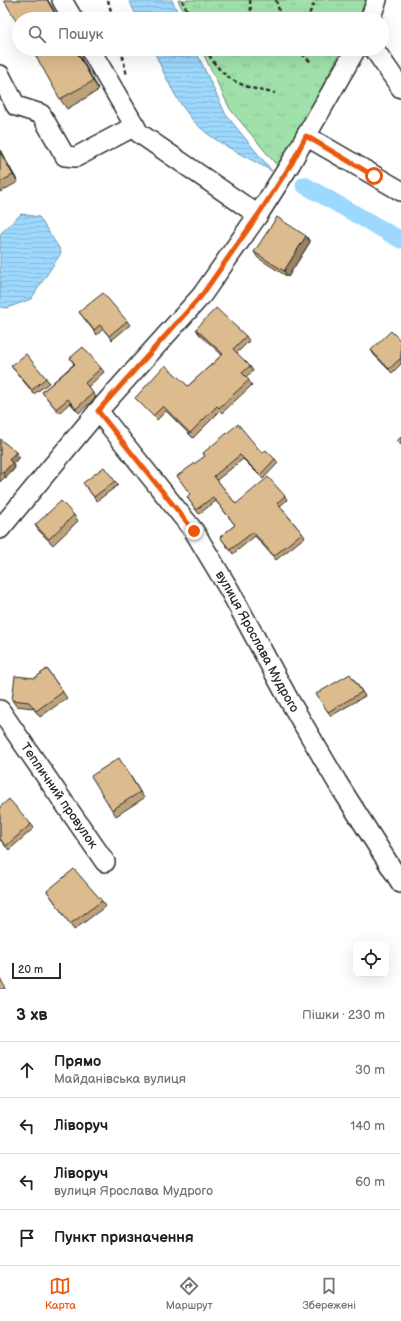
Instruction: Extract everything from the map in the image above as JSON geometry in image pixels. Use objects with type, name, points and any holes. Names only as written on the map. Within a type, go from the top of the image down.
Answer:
[{"type":"street","points":[[62,0],[69,12]]},
{"type":"street","points":[[373,12],[377,0]]},
{"type":"street","points":[[94,56],[139,133],[258,215]]},
{"type":"street","points":[[0,529],[98,411],[202,295],[258,215],[292,163],[352,56]]},
{"type":"street","points":[[379,56],[401,88]]},
{"type":"street","points":[[0,75],[16,106],[41,114],[65,156],[76,158],[135,126]]},
{"type":"street","points":[[306,136],[401,191]]},
{"type":"street","name":"вулиця Ярослава Мудрого","points":[[98,411],[194,531],[230,591],[289,700],[317,748],[401,883]]},
{"type":"street","name":"Тепличний провулок","points":[[0,710],[105,862]]},
{"type":"path","points":[[108,0],[111,12]]},
{"type":"path","points":[[182,0],[188,12]]},
{"type":"path","points":[[250,0],[252,12]]},
{"type":"path","points":[[276,0],[279,12]]},
{"type":"path","points":[[310,12],[316,0]]},
{"type":"path","points":[[209,56],[229,79],[251,89],[275,93]]},
{"type":"path","points":[[304,56],[312,63]]},
{"type":"green space","points":[[178,0],[368,0],[362,12],[184,12]]},
{"type":"green space","points":[[204,56],[338,56],[279,168],[230,109]]},
{"type":"water","points":[[129,0],[172,0],[178,12],[135,12]]},
{"type":"water","points":[[156,56],[198,56],[226,115],[272,171],[229,148],[200,127],[186,111],[165,76]]},
{"type":"water","points":[[21,214],[39,217],[61,253],[31,299],[7,308],[0,307],[0,234]]},
{"type":"building","points":[[4,0],[47,0],[54,12],[12,12],[12,14]]},
{"type":"building","points":[[36,56],[79,56],[93,81],[60,99]]},
{"type":"building","points":[[0,152],[13,175],[0,182]]},
{"type":"building","points":[[277,217],[306,236],[284,271],[254,252]]},
{"type":"building","points":[[103,293],[127,321],[109,336],[100,325],[94,330],[79,312]]},
{"type":"building","points":[[216,308],[246,336],[233,349],[250,366],[242,373],[249,380],[219,408],[217,406],[190,433],[163,406],[153,416],[135,398],[165,365],[188,386],[223,354],[196,329]]},
{"type":"building","points":[[391,331],[401,341],[401,358],[389,369],[371,350]]},
{"type":"building","points":[[83,347],[101,368],[85,383],[93,393],[76,409],[68,399],[56,409],[42,392],[75,364],[70,358]]},
{"type":"building","points":[[26,354],[46,378],[32,390],[11,366]]},
{"type":"building","points":[[238,424],[262,453],[266,450],[275,459],[260,475],[240,455],[214,476],[236,504],[268,477],[285,496],[277,503],[302,533],[274,556],[253,532],[230,550],[220,537],[235,525],[213,497],[196,510],[187,497],[190,494],[177,476],[205,456],[203,453]]},
{"type":"building","points":[[401,437],[401,445],[397,441]]},
{"type":"building","points":[[0,439],[16,452],[9,460],[12,463],[3,473],[0,473]]},
{"type":"building","points":[[104,467],[115,481],[94,497],[83,483]]},
{"type":"building","points":[[61,501],[74,515],[49,539],[35,525]]},
{"type":"building","points":[[47,669],[63,692],[36,711],[29,702],[12,700],[15,676],[35,678]]},
{"type":"building","points":[[350,674],[362,692],[328,712],[316,694]]},
{"type":"building","points":[[119,758],[140,792],[112,810],[91,776]]},
{"type":"building","points":[[9,799],[31,824],[6,846],[0,839],[0,807]]},
{"type":"building","points":[[74,869],[102,901],[70,924],[47,891]]},
{"type":"building","points":[[0,978],[6,989],[0,989]]},
{"type":"waterway","points":[[304,185],[401,240]]},
{"type":"route","points":[[194,531],[98,411],[202,295],[258,215],[292,163],[306,136],[374,176]]}]
